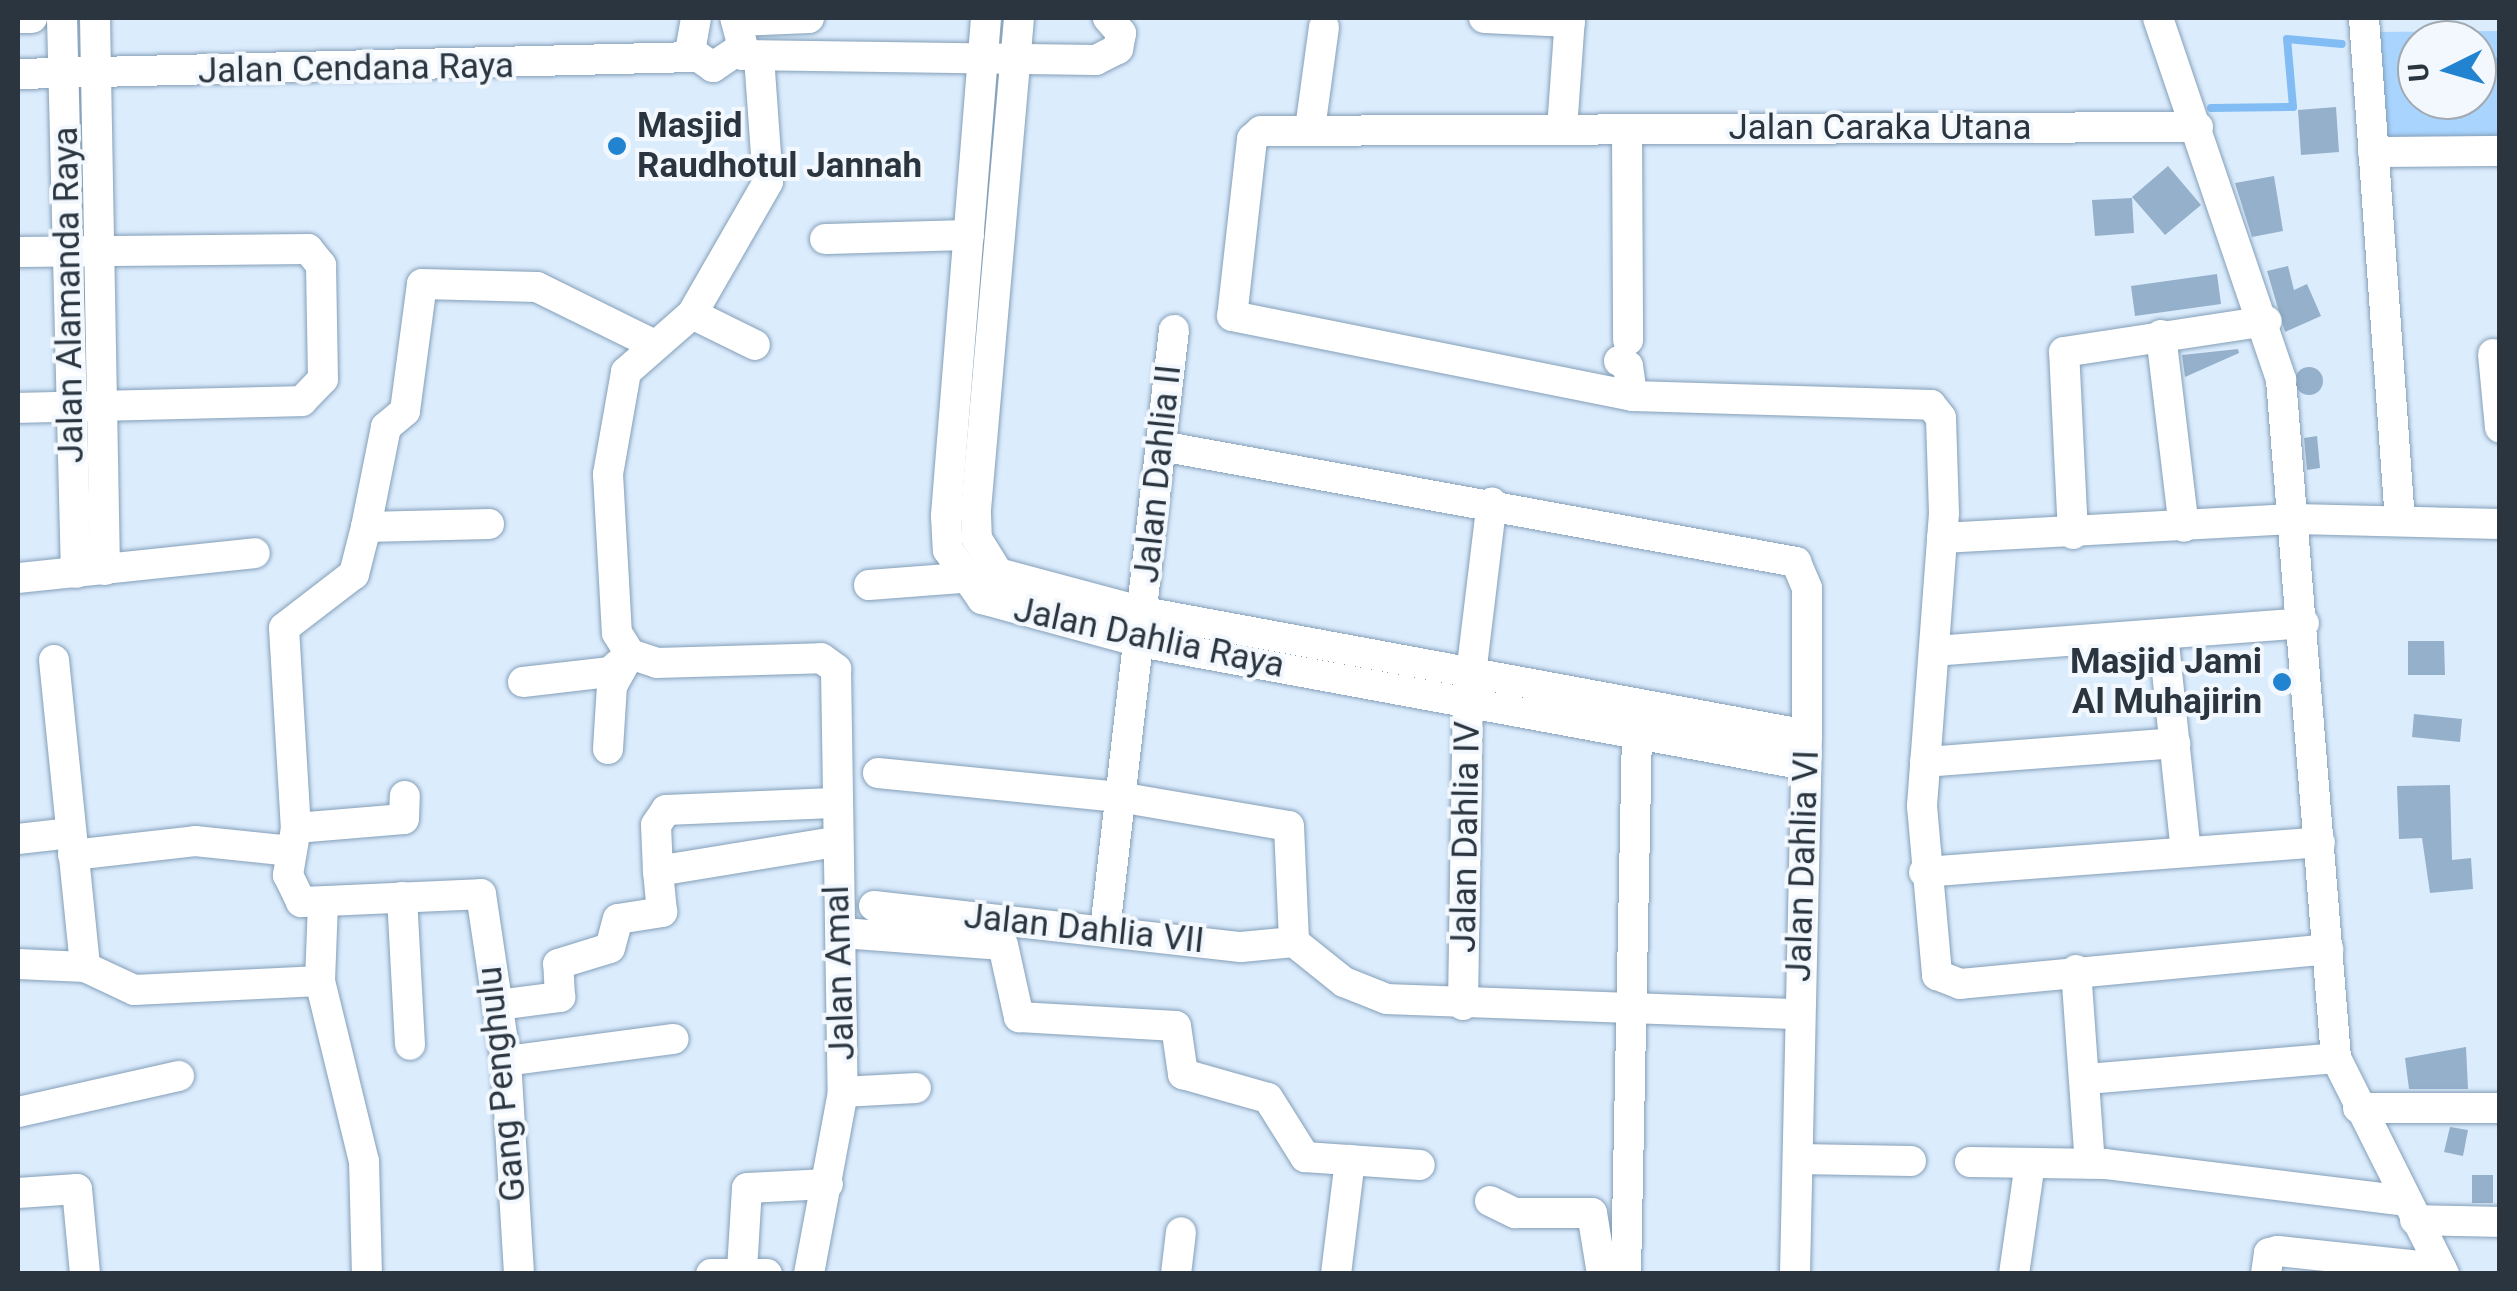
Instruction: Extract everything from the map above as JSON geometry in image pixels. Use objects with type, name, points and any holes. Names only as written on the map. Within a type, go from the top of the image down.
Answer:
[{"type":"street","points":[[18,18],[32,18]]},
{"type":"street","name":"Jalan Alamanda Raya","points":[[62,18],[68,251],[87,407]]},
{"type":"street","name":"Jalan Alamanda Raya","points":[[90,572],[87,407],[99,251],[95,18]]},
{"type":"street","points":[[630,654],[618,633],[614,408],[626,372],[692,314],[768,182],[749,56],[736,19],[809,18]]},
{"type":"street","points":[[870,585],[961,578],[946,516],[986,18]]},
{"type":"street","name":"Jalan Dahlia Raya","points":[[1019,18],[977,539],[998,573],[1142,627]]},
{"type":"street","points":[[749,56],[1108,58],[1120,33],[1108,18]]},
{"type":"street","points":[[1484,18],[1570,20],[1562,129]]},
{"type":"street","points":[[2158,18],[2267,321],[2296,520],[2336,1058],[2442,1271]]},
{"type":"street","points":[[2364,18],[2400,521]]},
{"type":"street","points":[[686,19],[694,57]]},
{"type":"street","points":[[1310,130],[1324,27]]},
{"type":"street","name":"Jalan Cendana Raya","points":[[18,74],[694,57],[720,67],[749,56]]},
{"type":"street","name":"Jalan Caraka Utana","points":[[1632,396],[1238,324],[1231,307],[1252,139],[1310,130],[2195,119]]},
{"type":"street","points":[[1627,129],[1624,351],[1632,396],[1932,405],[1941,418],[1942,538],[1925,762],[1924,872],[1932,961],[1938,975],[1960,984],[2328,949]]},
{"type":"street","points":[[2373,152],[2500,151]]},
{"type":"street","points":[[825,239],[968,235]]},
{"type":"street","points":[[18,252],[295,248],[321,265],[318,392],[302,401],[18,408]]},
{"type":"street","points":[[410,1045],[402,897],[324,902],[290,892],[293,840],[284,628],[354,574],[386,427],[406,411],[422,284],[537,287],[655,345]]},
{"type":"street","points":[[692,314],[755,345]]},
{"type":"street","points":[[2073,534],[2064,352],[2267,321]]},
{"type":"street","name":"Jalan Dahlia II","points":[[1105,930],[1174,330]]},
{"type":"street","points":[[2161,335],[2184,527]]},
{"type":"street","points":[[2493,354],[2500,428]]},
{"type":"street","points":[[1161,446],[1492,502]]},
{"type":"street","name":"Jalan Dahlia VI","points":[[1492,502],[1776,555],[1804,574],[1806,750],[1795,1274]]},
{"type":"street","name":"Jalan Dahlia IV","points":[[1463,1004],[1471,684],[1492,502]]},
{"type":"street","points":[[1942,538],[2296,520],[2500,524]]},
{"type":"street","points":[[366,527],[490,524]]},
{"type":"street","points":[[18,578],[255,553]]},
{"type":"street","name":"Jalan Dahlia Raya","points":[[961,578],[1010,612],[1142,627],[1471,684],[1806,750]]},
{"type":"street","points":[[1934,652],[2304,623]]},
{"type":"street","points":[[2164,634],[2186,852]]},
{"type":"street","points":[[524,682],[610,672],[630,654]]},
{"type":"street","points":[[608,749],[612,686],[630,654]]},
{"type":"street","name":"Jalan Amal","points":[[630,654],[657,663],[821,658],[836,669],[833,803],[842,933],[843,1092],[808,1274]]},
{"type":"street","points":[[54,660],[85,966]]},
{"type":"street","name":"Jalan Dahlia Raya","points":[[1471,684],[1637,732],[1806,750]]},
{"type":"street","points":[[1626,1274],[1637,732]]},
{"type":"street","points":[[1925,762],[2174,743]]},
{"type":"street","points":[[878,773],[1118,796],[1289,826],[1294,942],[1358,989],[1463,1004],[1630,1013],[1799,1014]]},
{"type":"street","points":[[18,839],[72,844],[293,840],[404,820],[405,796]]},
{"type":"street","points":[[498,1005],[560,996],[558,964],[610,948],[618,919],[662,912],[656,825],[674,808],[833,803]]},
{"type":"street","points":[[658,870],[835,842]]},
{"type":"street","points":[[1924,872],[2320,842]]},
{"type":"street","name":"Gang Penghulu","points":[[402,897],[481,894],[506,1061],[519,1274]]},
{"type":"street","points":[[324,902],[320,982],[364,1161],[368,1274]]},
{"type":"street","name":"Jalan Dahlia VII","points":[[874,906],[1241,947],[1294,942]]},
{"type":"street","points":[[842,933],[1003,945],[1019,1016],[1176,1026],[1183,1074],[1268,1098],[1305,1158],[1420,1165]]},
{"type":"street","points":[[18,964],[85,966],[134,990],[320,982]]},
{"type":"street","points":[[2076,970],[2087,1079],[2090,1163]]},
{"type":"street","points":[[506,1061],[674,1039]]},
{"type":"street","points":[[2087,1079],[2336,1058]]},
{"type":"street","points":[[18,1112],[179,1076]]},
{"type":"street","points":[[843,1092],[916,1088]]},
{"type":"street","points":[[2358,1108],[2500,1108]]},
{"type":"street","points":[[1798,1159],[1911,1161]]},
{"type":"street","points":[[1336,1274],[1350,1160]]},
{"type":"street","points":[[1970,1162],[2090,1163],[2500,1222]]},
{"type":"street","points":[[2014,1274],[2030,1163]]},
{"type":"street","points":[[740,1272],[747,1188],[828,1184]]},
{"type":"street","points":[[18,1193],[77,1189],[86,1274]]},
{"type":"street","points":[[1490,1201],[1515,1213],[1592,1214],[1602,1274]]},
{"type":"street","points":[[1176,1274],[1181,1232]]},
{"type":"street","points":[[2266,1274],[2269,1252],[2278,1251],[2442,1271]]},
{"type":"shaded area","points":[[2499,31],[2499,151],[2383,152],[2374,32],[2397,32],[2397,120],[2497,120]]},
{"type":"building","points":[[2336,107],[2339,152],[2301,155],[2298,110]]},
{"type":"building","points":[[2168,166],[2201,205],[2165,235],[2132,197]]},
{"type":"building","points":[[2274,176],[2283,231],[2252,237],[2235,183]]},
{"type":"building","points":[[2132,198],[2134,233],[2095,236],[2092,200]]},
{"type":"building","points":[[2288,266],[2294,290],[2307,284],[2321,316],[2285,332],[2267,271]]},
{"type":"building","points":[[2217,274],[2221,304],[2135,316],[2131,286]]},
{"type":"building","points":[[2238,349],[2239,353],[2185,377],[2182,355]]},
{"type":"building","points":[[2309,367],[2319,371],[2323,381],[2319,391],[2309,395],[2299,391],[2295,381],[2299,371]]},
{"type":"building","points":[[2317,436],[2320,468],[2307,470],[2304,438]]},
{"type":"building","points":[[2408,641],[2444,641],[2445,675],[2408,675]]},
{"type":"building","points":[[2414,714],[2462,719],[2460,742],[2412,737]]},
{"type":"building","points":[[2450,785],[2452,860],[2471,858],[2473,889],[2430,893],[2422,838],[2399,839],[2397,786]]},
{"type":"building","points":[[2466,1047],[2468,1089],[2409,1089],[2405,1058]]},
{"type":"building","points":[[2450,1127],[2468,1130],[2463,1156],[2444,1152]]},
{"type":"building","points":[[2472,1175],[2493,1175],[2493,1203],[2472,1203]]},
{"type":"waterway","points":[[2211,108],[2293,107],[2287,39],[2342,44]]},
{"type":"place","name":"Masjid Raudhotul Jannah","points":[[617,146]]},
{"type":"place","name":"Masjid Jami Al Muhajirin","points":[[2282,682]]}]
